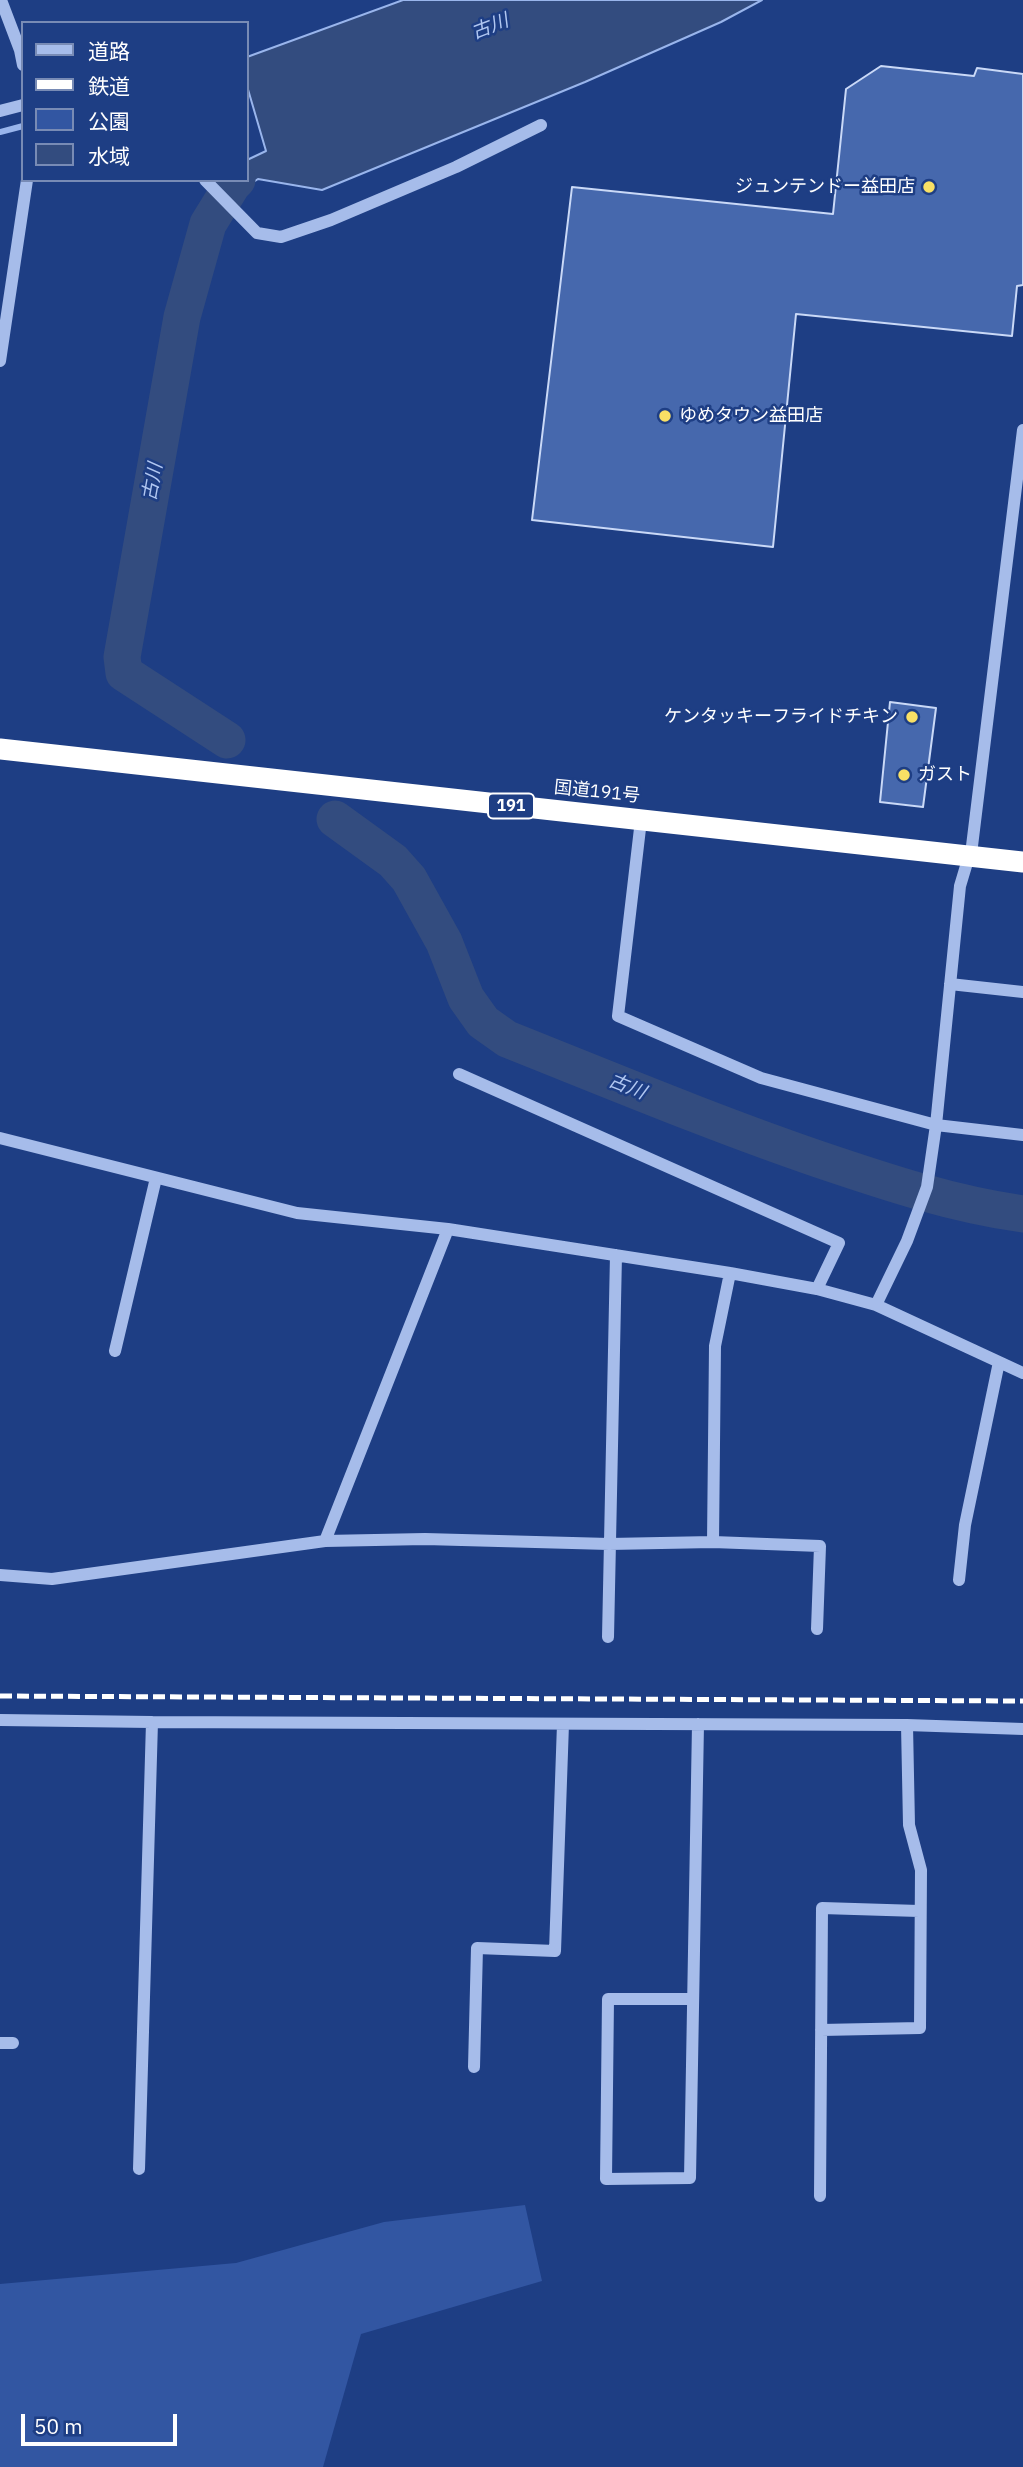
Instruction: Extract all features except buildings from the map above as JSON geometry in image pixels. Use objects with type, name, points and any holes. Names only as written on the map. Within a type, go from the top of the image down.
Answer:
[{"type":"highway","name":"国道191号","points":[[0,749],[1023,862]]},
{"type":"street","points":[[1,0],[21,55]]},
{"type":"street","points":[[0,111],[21,106]]},
{"type":"street","points":[[206,182],[257,233],[281,237],[331,220],[456,167],[541,125]]},
{"type":"street","points":[[0,361],[27,182]]},
{"type":"street","points":[[876,1305],[921,1207],[927,1187],[936,1125],[960,886],[970,856],[1023,430]]},
{"type":"street","points":[[641,820],[618,1016],[761,1078],[936,1125],[1023,1135]]},
{"type":"street","points":[[950,984],[1023,992]]},
{"type":"street","points":[[459,1073],[839,1243],[817,1289]]},
{"type":"street","points":[[0,1138],[297,1213],[448,1229],[817,1289],[876,1305],[1023,1373]]},
{"type":"street","points":[[115,1351],[156,1178]]},
{"type":"street","points":[[326,1541],[448,1229]]},
{"type":"street","points":[[608,1637],[616,1255]]},
{"type":"street","points":[[713,1542],[715,1346],[730,1273]]},
{"type":"street","points":[[959,1580],[965,1525],[999,1362]]},
{"type":"street","points":[[0,1575],[52,1579],[326,1541],[425,1539],[609,1544],[713,1542],[820,1546],[817,1629]]},
{"type":"street","points":[[0,1720],[1023,1728]]},
{"type":"street","points":[[139,2169],[152,1722]]},
{"type":"street","points":[[474,2067],[477,1948],[555,1951],[563,1724]]},
{"type":"street","points":[[693,1999],[608,1999],[606,2179],[690,2178],[698,1724]]},
{"type":"street","points":[[821,2030],[920,2028],[921,1870],[909,1825],[907,1725]]},
{"type":"street","points":[[820,2196],[822,1908],[919,1911]]},
{"type":"green space","points":[[525,2205],[542,2281],[361,2334],[323,2467],[0,2467],[0,2284],[236,2263],[384,2222]]},
{"type":"water","points":[[403,0],[762,0],[721,22],[585,82],[322,190],[258,179],[246,187],[241,182],[248,182],[248,160],[266,151],[248,89],[248,57]]},
{"type":"waterway","points":[[0,132],[21,127]]},
{"type":"waterway","name":"古川","points":[[227,740],[124,673],[122,657],[182,317],[208,224],[235,182]]},
{"type":"waterway","name":"古川","points":[[335,819],[393,861],[409,879],[444,942],[466,998],[483,1022],[507,1039],[818,1159],[945,1198],[1023,1214]]},
{"type":"railway","points":[[0,1696],[1023,1701]]},
{"type":"place","name":"ジュンテンドー益田店","points":[[929,187]]},
{"type":"place","name":"ゆめタウン益田店","points":[[665,416]]},
{"type":"place","name":"ケンタッキーフライドチキン","points":[[912,717]]},
{"type":"place","name":"ガスト","points":[[904,775]]}]
